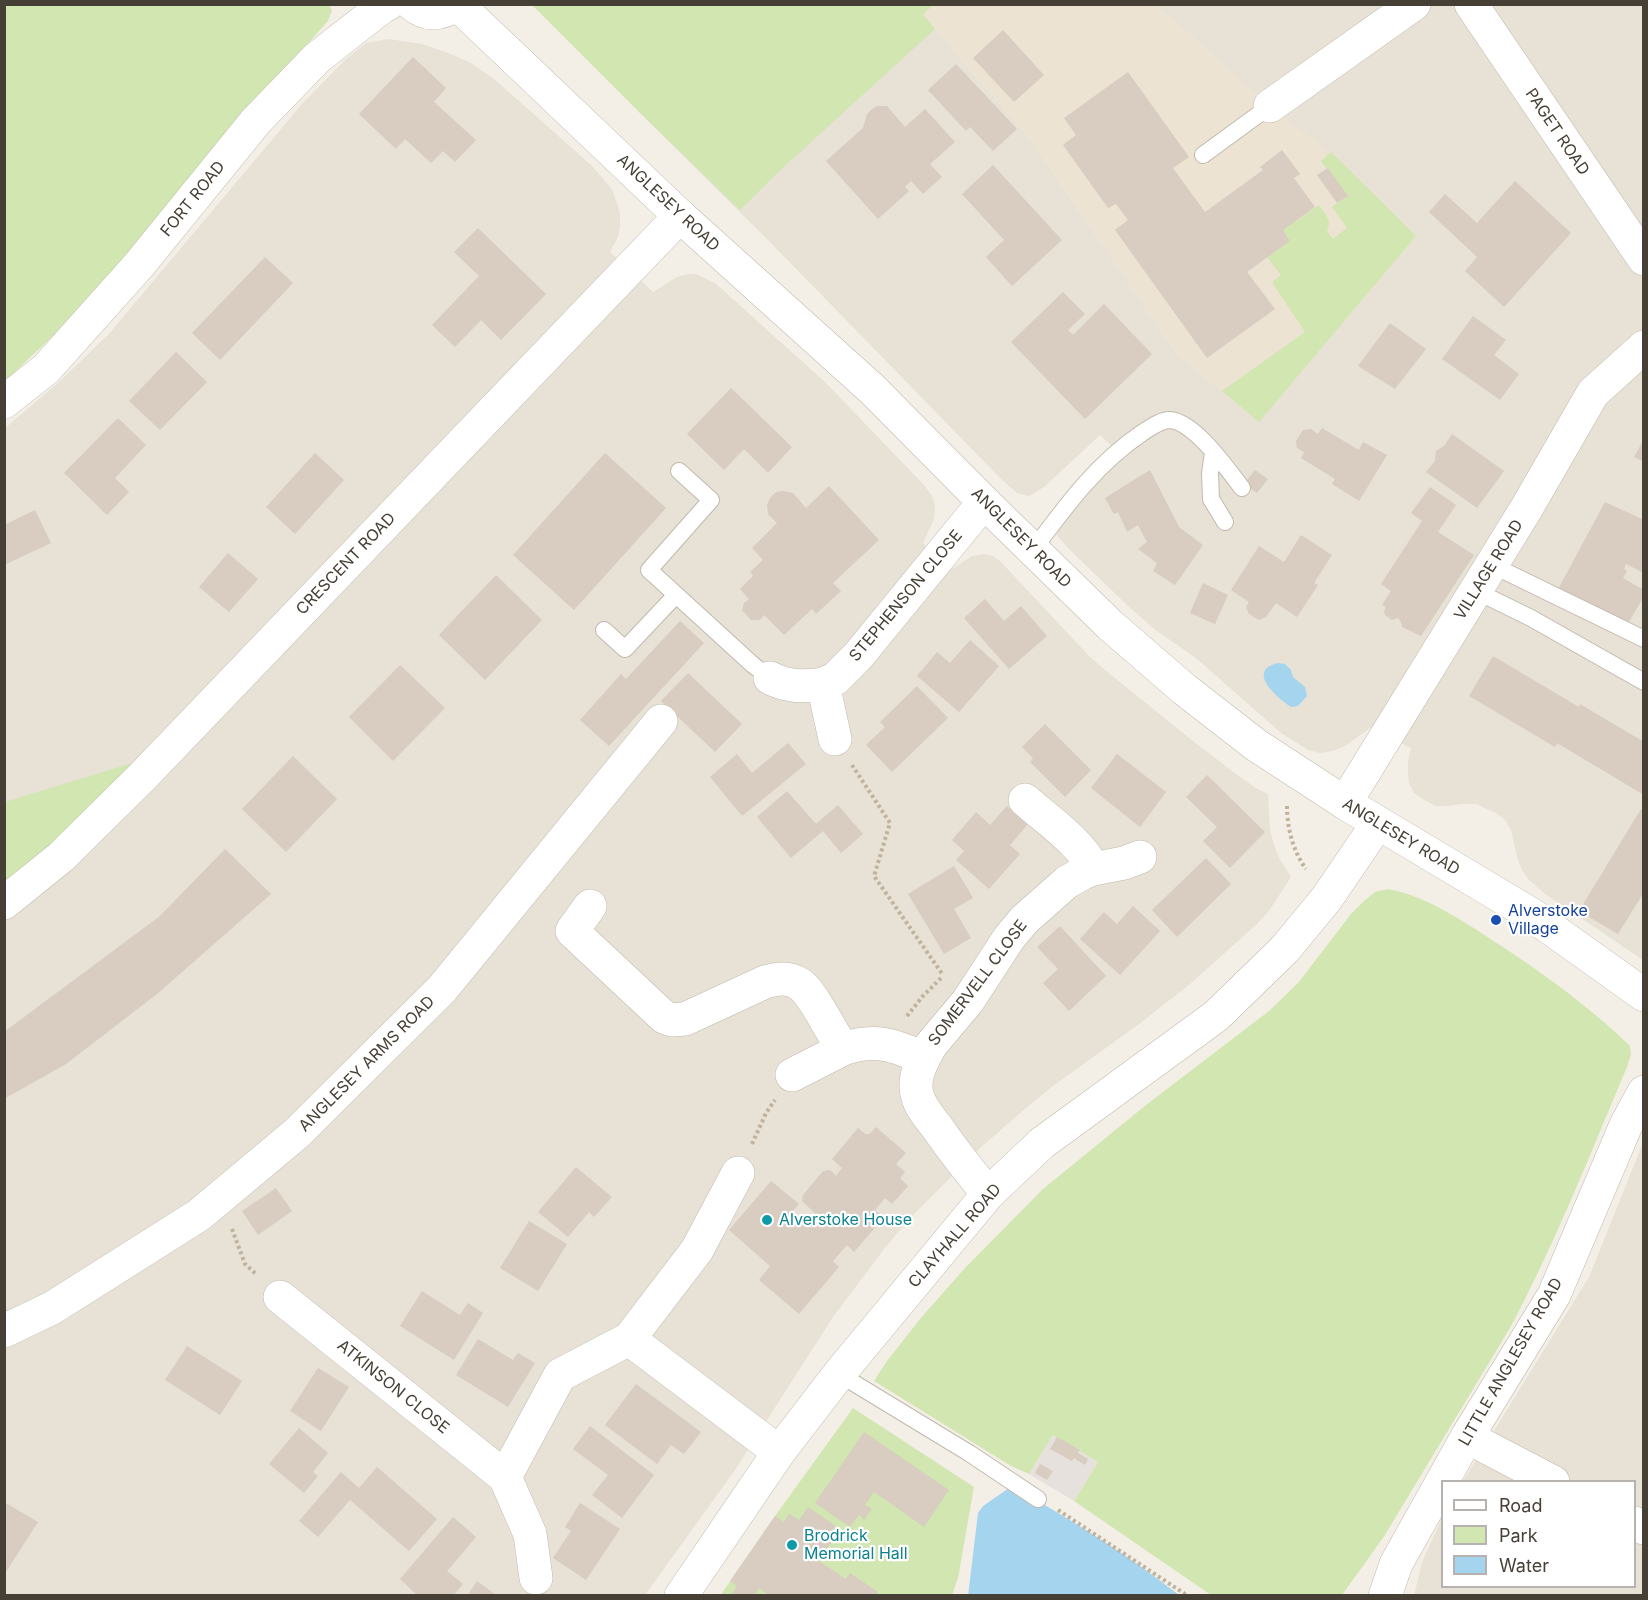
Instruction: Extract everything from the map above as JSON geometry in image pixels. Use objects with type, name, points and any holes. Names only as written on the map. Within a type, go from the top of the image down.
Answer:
[{"type":"street","name":"FORT ROAD","points":[[4,402],[46,369],[132,274],[256,121],[317,58],[388,4]]},
{"type":"street","points":[[412,4],[421,11],[440,14],[458,4]]},
{"type":"street","name":"ANGLESEY ROAD","points":[[458,4],[680,216],[872,389],[1110,625],[1184,689],[1256,745],[1345,803],[1532,915],[1644,995]]},
{"type":"street","points":[[1270,106],[1414,4]]},
{"type":"street","name":"PAGET ROAD","points":[[1471,4],[1644,259]]},
{"type":"street","name":"CRESCENT ROAD","points":[[4,903],[61,857],[143,776],[680,216]]},
{"type":"street","name":"VILLAGE ROAD","points":[[1345,803],[1484,578],[1593,393],[1644,347]]},
{"type":"street","name":"STEPHENSON CLOSE","points":[[823,684],[835,679],[858,656],[984,502]]},
{"type":"street","points":[[770,678],[795,686],[808,687],[823,684],[835,739]]},
{"type":"street","name":"ANGLESEY ARMS ROAD","points":[[4,1331],[52,1308],[199,1215],[297,1133],[442,989],[661,721]]},
{"type":"street","points":[[1025,800],[1078,846],[1093,869]]},
{"type":"street","name":"CLAYHALL ROAD","points":[[681,1596],[779,1452],[839,1374],[988,1194],[1042,1143],[1216,1016],[1285,949],[1327,898],[1378,823]]},
{"type":"street","name":"SOMERVELL CLOSE","points":[[988,1194],[953,1150],[921,1104],[916,1085],[924,1058],[931,1045],[968,1001],[1009,938],[1024,920],[1067,882],[1085,872],[1140,857]]},
{"type":"street","points":[[590,906],[572,931],[664,1017],[672,1020],[685,1019],[765,982],[785,978],[800,983],[810,994],[843,1049]]},
{"type":"street","name":"SOMERVELL CLOSE","points":[[792,1075],[843,1049],[863,1043],[897,1046],[924,1058]]},
{"type":"street","name":"LITTLE ANGLESEY ROAD","points":[[1443,1480],[1554,1295],[1626,1125],[1644,1092]]},
{"type":"street","points":[[505,1477],[560,1376],[628,1339],[697,1250],[738,1173]]},
{"type":"street","name":"ATKINSON CLOSE","points":[[280,1297],[505,1477],[530,1534],[536,1578]]},
{"type":"street","points":[[628,1339],[779,1452]]},
{"type":"street","points":[[1467,1437],[1549,1480]]},
{"type":"street","name":"LITTLE ANGLESEY ROAD","points":[[1385,1596],[1396,1564],[1441,1484]]},
{"type":"lane","points":[[1203,155],[1270,106]]},
{"type":"lane","points":[[1033,550],[1073,496],[1097,470],[1124,445],[1157,423],[1170,420],[1183,425],[1199,436],[1242,488]]},
{"type":"lane","points":[[1213,453],[1210,473],[1211,499],[1225,522]]},
{"type":"lane","points":[[679,471],[711,500],[649,570],[770,678]]},
{"type":"lane","points":[[1484,578],[1644,639]]},
{"type":"lane","points":[[1484,578],[1531,618],[1644,682]]},
{"type":"lane","points":[[604,630],[625,649],[676,595]]},
{"type":"lane","points":[[839,1374],[969,1453],[1038,1499]]},
{"type":"path","points":[[835,739],[890,823],[874,876],[943,975]]},
{"type":"path","points":[[1294,770],[1287,798],[1287,822],[1303,865],[1327,898]]},
{"type":"path","points":[[738,1173],[766,1113],[792,1075]]},
{"type":"path","points":[[219,1198],[245,1264],[280,1297]]},
{"type":"path","points":[[1038,1499],[1060,1511],[1188,1596]]},
{"type":"shaded area","points":[[755,5],[914,5],[1031,140],[1178,356],[1259,421],[1416,236],[1156,5],[1643,5],[1643,960],[1545,894],[1529,880],[1518,860],[1511,830],[1505,820],[1496,813],[1476,804],[1436,806],[1414,793],[1409,783],[1408,772],[1411,748],[1370,728],[1345,746],[1333,751],[1320,753],[1308,750],[1281,733],[1196,658],[1154,629],[1072,552],[1058,537],[1055,526],[1064,510],[1123,457],[1100,435],[1044,487],[1029,496],[1017,493],[637,110]]},
{"type":"shaded area","points":[[914,5],[1156,5],[1270,106],[1331,152],[1416,236],[1259,422],[1178,356],[1031,140]]},
{"type":"shaded area","points":[[389,39],[422,44],[471,63],[494,79],[591,165],[612,189],[620,213],[618,237],[610,252],[653,292],[677,277],[688,274],[696,274],[715,283],[826,383],[932,496],[935,505],[934,519],[923,543],[952,569],[972,556],[984,554],[1000,561],[1090,657],[1193,741],[1236,774],[1268,794],[1273,842],[1279,858],[1291,877],[1269,911],[1256,925],[1190,984],[1027,1107],[979,1149],[910,1218],[833,1317],[735,1470],[645,1595],[5,1596],[5,428],[59,382],[108,335],[302,104],[346,59],[366,43]]},
{"type":"shaded area","points":[[1643,1143],[1643,1595],[1414,1596],[1422,1562],[1441,1520],[1441,1588],[1636,1588],[1636,1480],[1464,1480],[1589,1277]]},
{"type":"shaded area","points":[[1053,1435],[1098,1462],[1074,1501],[1029,1474]]},
{"type":"green space","points":[[5,5],[329,5],[332,10],[328,21],[232,128],[134,246],[54,335],[5,381]]},
{"type":"green space","points":[[532,5],[933,5],[923,14],[935,29],[777,173],[740,210]]},
{"type":"green space","points":[[1331,152],[1416,236],[1259,422],[1222,391],[1305,332],[1272,282],[1281,275],[1267,257],[1290,241],[1283,230],[1319,205],[1328,218],[1327,231],[1333,239],[1347,228],[1332,207],[1347,196],[1321,161]]},
{"type":"green space","points":[[132,763],[60,839],[5,886],[5,802]]},
{"type":"green space","points":[[1388,889],[1419,898],[1448,912],[1520,958],[1600,1019],[1630,1046],[1631,1054],[1586,1166],[1510,1328],[1383,1538],[1342,1595],[1211,1595],[1074,1501],[1098,1462],[1053,1435],[1029,1474],[1011,1466],[874,1381],[920,1319],[965,1268],[1043,1189],[1146,1105],[1269,1011],[1298,983],[1351,914],[1375,892]]},
{"type":"green space","points":[[853,1408],[974,1487],[958,1578],[952,1595],[720,1596],[775,1516]]},
{"type":"water","points":[[1278,663],[1285,664],[1291,670],[1293,677],[1305,687],[1307,696],[1298,706],[1291,707],[1285,703],[1267,685],[1264,672]]},
{"type":"water","points":[[1012,1486],[1098,1538],[1179,1595],[968,1596],[978,1513],[983,1506]]},
{"type":"building","points":[[1003,30],[1044,75],[1014,102],[973,58]]},
{"type":"building","points":[[413,57],[446,88],[434,102],[476,140],[455,162],[443,151],[431,163],[405,139],[396,149],[359,114]]},
{"type":"building","points":[[956,64],[1017,129],[993,151],[970,127],[966,131],[928,90]]},
{"type":"building","points":[[1128,72],[1189,157],[1173,168],[1205,212],[1263,170],[1260,167],[1282,150],[1300,174],[1294,178],[1315,207],[1283,230],[1290,241],[1247,272],[1275,309],[1207,358],[1115,230],[1128,220],[1116,204],[1108,208],[1063,145],[1076,135],[1064,118]]},
{"type":"building","points":[[878,106],[887,106],[905,127],[925,109],[955,142],[930,164],[942,177],[923,194],[911,181],[905,187],[909,191],[878,219],[826,161],[863,128],[867,114]]},
{"type":"building","points":[[993,165],[1062,240],[1012,286],[986,257],[1004,240],[962,194]]},
{"type":"building","points":[[1328,168],[1348,196],[1337,203],[1317,175]]},
{"type":"building","points":[[1515,181],[1571,233],[1504,307],[1465,271],[1477,257],[1429,212],[1445,194],[1477,223]]},
{"type":"building","points":[[478,228],[546,294],[501,340],[481,320],[455,347],[432,325],[479,276],[454,252]]},
{"type":"building","points":[[265,257],[293,283],[220,360],[192,333]]},
{"type":"building","points":[[1063,292],[1085,314],[1068,330],[1073,335],[1104,304],[1152,354],[1085,419],[1011,342]]},
{"type":"building","points":[[1473,316],[1506,340],[1494,355],[1519,374],[1500,400],[1442,359]]},
{"type":"building","points":[[1390,323],[1426,349],[1395,389],[1358,366]]},
{"type":"building","points":[[176,352],[207,382],[160,430],[129,401]]},
{"type":"building","points":[[731,388],[792,447],[768,473],[744,449],[724,470],[687,434]]},
{"type":"building","points":[[118,418],[146,445],[115,478],[129,492],[107,515],[64,473]]},
{"type":"building","points":[[1322,428],[1359,450],[1363,442],[1387,455],[1359,501],[1332,484],[1335,479],[1301,458],[1304,452],[1297,448],[1296,441],[1303,430],[1311,429],[1318,434]]},
{"type":"building","points":[[1452,434],[1504,471],[1477,508],[1426,472],[1435,461],[1436,451],[1444,446]]},
{"type":"building","points":[[1644,439],[1644,462],[1634,457]]},
{"type":"building","points":[[315,453],[344,480],[295,534],[266,507]]},
{"type":"building","points":[[605,453],[666,508],[574,610],[513,555]]},
{"type":"building","points":[[1150,470],[1179,527],[1203,545],[1175,585],[1153,571],[1157,563],[1138,549],[1147,542],[1138,525],[1127,532],[1118,512],[1114,514],[1105,498]]},
{"type":"building","points":[[1255,470],[1268,479],[1257,493],[1244,484]]},
{"type":"building","points":[[829,486],[879,540],[833,583],[841,591],[816,614],[812,609],[784,635],[764,615],[760,620],[751,620],[742,610],[744,603],[749,599],[740,589],[753,576],[750,572],[763,560],[752,548],[777,523],[768,514],[767,505],[776,492],[793,493],[806,508]]},
{"type":"building","points":[[1430,487],[1456,505],[1438,532],[1474,555],[1421,636],[1402,627],[1398,618],[1392,620],[1385,615],[1386,607],[1382,605],[1391,591],[1381,584],[1422,521],[1411,513]]},
{"type":"building","points":[[1605,502],[1644,520],[1644,573],[1626,564],[1624,569],[1627,571],[1623,578],[1644,590],[1644,596],[1626,627],[1556,593]]},
{"type":"building","points":[[35,510],[51,543],[4,565],[4,525]]},
{"type":"building","points":[[1301,535],[1332,555],[1314,583],[1318,585],[1297,617],[1276,603],[1266,617],[1259,620],[1249,614],[1246,607],[1249,602],[1231,590],[1259,546],[1284,562]]},
{"type":"building","points":[[228,553],[258,579],[229,612],[199,587]]},
{"type":"building","points":[[496,575],[542,620],[485,680],[439,635]]},
{"type":"building","points":[[1203,583],[1228,595],[1215,624],[1190,613]]},
{"type":"building","points":[[985,599],[1004,621],[1021,606],[1047,636],[1009,669],[964,618]]},
{"type":"building","points":[[680,621],[704,643],[609,746],[580,720],[621,674],[626,679]]},
{"type":"building","points":[[970,640],[999,666],[959,712],[917,676],[937,652],[950,663]]},
{"type":"building","points":[[1493,656],[1644,742],[1644,795],[1557,743],[1555,747],[1469,696]]},
{"type":"building","points":[[400,665],[445,708],[393,761],[349,717]]},
{"type":"building","points":[[688,673],[742,724],[715,752],[661,701]]},
{"type":"building","points":[[917,686],[948,718],[892,772],[866,745],[885,727],[880,722]]},
{"type":"building","points":[[1045,724],[1091,770],[1065,797],[1030,762],[1033,758],[1022,747]]},
{"type":"building","points":[[788,743],[806,764],[742,816],[710,777],[737,754],[752,773]]},
{"type":"building","points":[[1117,754],[1166,792],[1140,827],[1091,788]]},
{"type":"building","points":[[293,756],[337,799],[286,852],[242,809]]},
{"type":"building","points":[[1207,775],[1265,832],[1230,868],[1203,841],[1217,827],[1186,797]]},
{"type":"building","points":[[787,791],[816,824],[838,805],[863,834],[841,853],[823,831],[791,858],[757,817]]},
{"type":"building","points":[[1007,806],[1028,824],[1010,845],[1020,854],[989,889],[956,860],[964,851],[952,840],[976,812],[990,825]]},
{"type":"building","points":[[1641,809],[1644,810],[1644,892],[1618,934],[1579,911]]},
{"type":"building","points":[[225,849],[271,894],[157,994],[66,1064],[4,1099],[4,1032],[160,916]]},
{"type":"building","points":[[1206,858],[1231,884],[1177,937],[1152,910]]},
{"type":"building","points":[[954,866],[973,898],[954,909],[971,938],[944,954],[908,894]]},
{"type":"building","points":[[1133,906],[1160,931],[1120,975],[1080,939],[1104,912],[1117,924]]},
{"type":"building","points":[[1060,926],[1106,976],[1069,1011],[1043,983],[1058,969],[1037,947]]},
{"type":"building","name":"Alverstoke House","points":[[876,1127],[906,1153],[896,1164],[905,1172],[900,1178],[908,1186],[892,1204],[885,1198],[875,1210],[884,1217],[854,1252],[847,1245],[833,1261],[839,1267],[799,1314],[759,1280],[770,1266],[729,1230],[771,1181],[799,1204],[792,1212],[798,1217],[796,1220],[801,1224],[812,1223],[817,1227],[823,1221],[802,1201],[803,1195],[823,1171],[830,1170],[836,1176],[842,1168],[832,1159],[858,1128],[865,1134],[870,1134]]},
{"type":"building","points":[[576,1167],[612,1197],[594,1217],[589,1212],[568,1237],[538,1212]]},
{"type":"building","points":[[276,1188],[292,1211],[258,1235],[242,1211]]},
{"type":"building","points":[[529,1221],[567,1244],[538,1291],[500,1268]]},
{"type":"building","points":[[422,1291],[460,1315],[468,1303],[483,1313],[454,1360],[400,1326]]},
{"type":"building","points":[[478,1339],[513,1360],[518,1353],[535,1363],[508,1407],[456,1375]]},
{"type":"building","points":[[187,1346],[242,1381],[220,1415],[165,1380]]},
{"type":"building","points":[[318,1368],[349,1387],[321,1431],[290,1411]]},
{"type":"building","points":[[636,1384],[701,1432],[684,1454],[671,1445],[657,1464],[605,1425]]},
{"type":"building","points":[[590,1426],[654,1475],[622,1518],[592,1495],[608,1475],[573,1449]]},
{"type":"building","points":[[299,1428],[328,1453],[313,1472],[318,1476],[304,1493],[269,1464]]},
{"type":"building","points":[[864,1432],[949,1490],[924,1527],[874,1492],[865,1505],[872,1509],[864,1520],[859,1515],[850,1527],[815,1503]]},
{"type":"building","points":[[1057,1437],[1080,1450],[1078,1453],[1088,1459],[1085,1465],[1050,1449]]},
{"type":"building","points":[[1040,1464],[1053,1471],[1047,1480],[1035,1473]]},
{"type":"building","points":[[377,1467],[437,1519],[409,1551],[350,1500],[318,1537],[299,1521],[341,1472],[359,1488]]},
{"type":"building","points":[[4,1502],[38,1522],[4,1575]]},
{"type":"building","points":[[580,1503],[620,1529],[586,1580],[553,1558],[571,1531],[565,1527]]},
{"type":"building","name":"Brodrick Memorial Hall","points":[[808,1507],[840,1529],[819,1561],[846,1579],[850,1573],[878,1592],[876,1596],[770,1596],[759,1588],[754,1596],[732,1594],[737,1586],[730,1581],[775,1516],[784,1522],[789,1514],[799,1520]]},
{"type":"building","points":[[453,1517],[476,1537],[447,1571],[463,1584],[453,1596],[418,1596],[400,1579]]},
{"type":"building","points":[[477,1581],[497,1596],[467,1596]]},
{"type":"place","name":"Alverstoke Village","points":[[1496,920]]},
{"type":"place","name":"Alverstoke House","points":[[767,1220]]},
{"type":"place","name":"Brodrick Memorial Hall","points":[[792,1545]]}]
